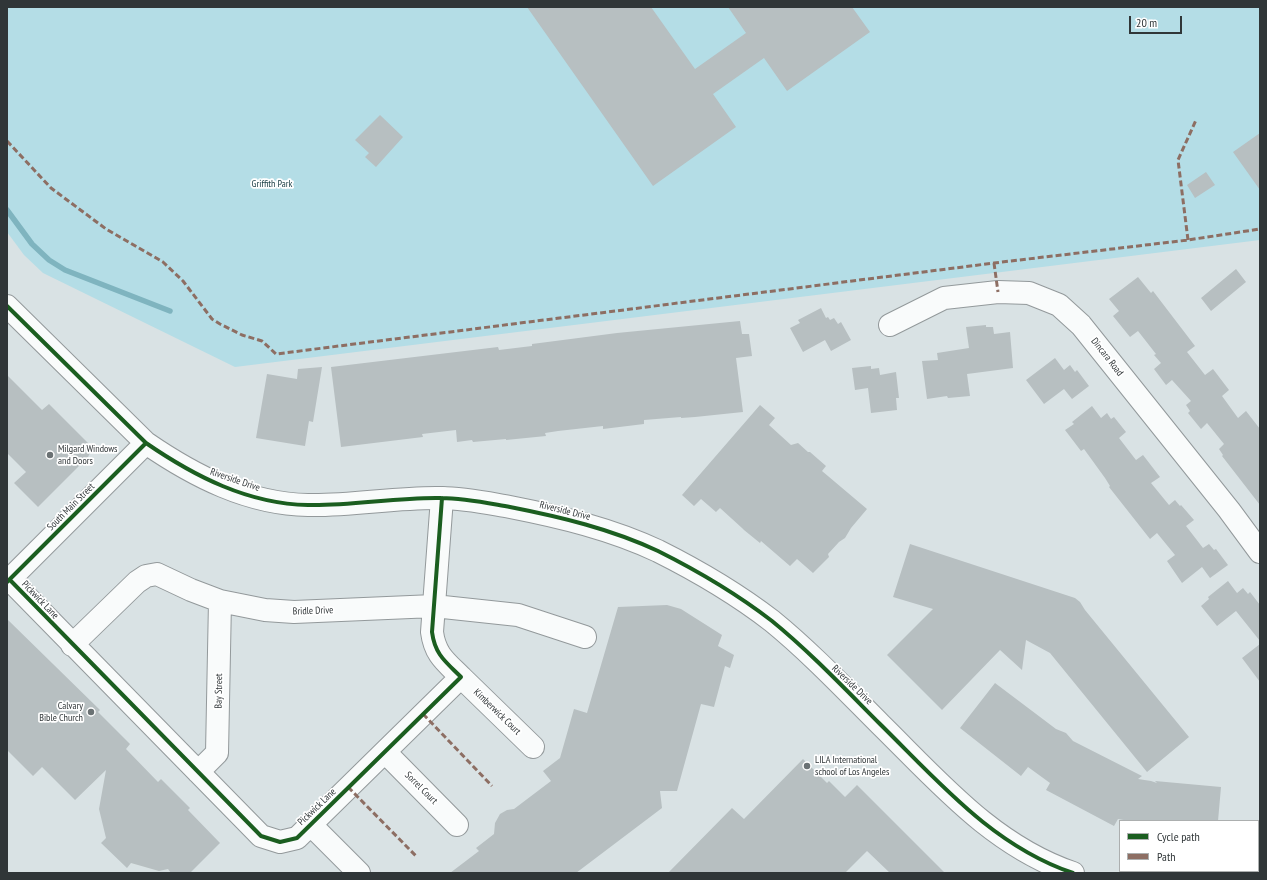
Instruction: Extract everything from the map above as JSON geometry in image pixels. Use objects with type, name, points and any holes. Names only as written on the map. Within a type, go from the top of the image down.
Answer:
[{"type":"street","name":"Dincara Road","points":[[890,324],[944,298],[998,292],[1029,293],[1059,305],[1081,324],[1229,510],[1260,552]]},
{"type":"street","name":"Riverside Drive","points":[[7,306],[146,443],[172,461],[212,482],[243,494],[282,502],[307,505],[442,498],[476,501],[545,514],[593,526],[656,550],[696,571],[734,594],[777,626],[853,697],[967,810],[998,835],[1036,857],[1058,868],[1073,873]]},
{"type":"street","name":"South Main Street","points":[[8,581],[146,443]]},
{"type":"street","points":[[442,498],[432,632],[434,644],[440,655],[461,677]]},
{"type":"street","name":"Bridle Drive","points":[[72,645],[137,582],[146,576],[157,574],[191,590],[220,601],[265,610],[294,612],[434,606],[518,615],[584,637]]},
{"type":"street","name":"Pickwick Lane","points":[[8,581],[260,836],[280,842],[297,838],[461,677]]},
{"type":"street","name":"Bay Street","points":[[198,772],[217,753],[220,601]]},
{"type":"street","name":"Kimberwick Court","points":[[461,677],[533,748]]},
{"type":"street","name":"Sorrel Court","points":[[385,752],[457,825]]},
{"type":"street","points":[[310,825],[359,873]]},
{"type":"green space","name":"Griffith Park","points":[[7,7],[1260,7],[1260,240],[235,367],[43,273],[24,255],[7,232]]},
{"type":"building","points":[[527,7],[651,7],[695,69],[746,33],[728,7],[852,7],[870,32],[787,91],[764,58],[713,94],[736,127],[653,186]]},
{"type":"building","points":[[380,115],[403,137],[376,167],[365,157],[369,153],[355,140]]},
{"type":"building","points":[[1260,133],[1260,190],[1233,152]]},
{"type":"building","points":[[1206,172],[1215,185],[1195,198],[1187,185]]},
{"type":"building","points":[[1236,269],[1246,282],[1211,311],[1201,298]]},
{"type":"building","points":[[1138,277],[1151,293],[1153,291],[1195,346],[1187,352],[1205,375],[1213,369],[1229,390],[1222,396],[1238,418],[1246,411],[1260,429],[1260,505],[1222,456],[1223,455],[1219,449],[1224,444],[1207,423],[1201,429],[1188,413],[1190,411],[1186,405],[1191,401],[1172,380],[1166,385],[1154,369],[1161,363],[1154,355],[1156,354],[1138,331],[1130,337],[1113,316],[1119,311],[1109,299]]},
{"type":"building","points":[[821,308],[826,318],[828,317],[830,320],[834,318],[838,324],[841,322],[851,340],[831,351],[825,340],[803,352],[790,328],[800,323],[798,320]]},
{"type":"building","points":[[740,321],[742,334],[749,334],[752,356],[736,358],[743,412],[644,420],[644,424],[603,429],[603,426],[558,431],[545,433],[546,436],[506,440],[473,442],[472,440],[457,442],[456,430],[422,434],[423,437],[341,447],[331,367],[498,347],[499,350],[532,346],[532,344],[617,333]]},
{"type":"building","points":[[986,325],[986,327],[993,327],[994,334],[1010,332],[1013,368],[967,374],[970,396],[948,398],[947,396],[927,399],[922,361],[938,360],[937,353],[969,348],[966,327]]},
{"type":"building","points":[[1055,358],[1064,370],[1070,365],[1075,372],[1077,370],[1089,386],[1072,399],[1064,389],[1044,404],[1026,380]]},
{"type":"building","points":[[871,366],[871,369],[879,368],[880,375],[896,372],[899,398],[896,398],[897,410],[871,413],[868,388],[855,390],[852,368]]},
{"type":"building","points":[[322,367],[313,422],[309,421],[305,446],[256,438],[267,374],[297,379],[298,369]]},
{"type":"building","name":"Milgard Windows and Doors","points":[[7,375],[42,410],[49,404],[88,443],[90,447],[88,457],[38,507],[14,483],[26,472],[7,453]]},
{"type":"building","points":[[760,405],[775,418],[769,425],[791,445],[798,443],[810,452],[826,466],[822,471],[867,509],[851,528],[845,538],[828,554],[829,557],[813,573],[797,559],[790,566],[761,541],[760,543],[744,530],[720,508],[716,512],[701,499],[694,506],[682,495]]},
{"type":"building","points":[[1092,406],[1101,418],[1107,413],[1111,419],[1114,417],[1126,432],[1119,438],[1136,460],[1143,455],[1160,477],[1151,483],[1169,505],[1175,500],[1180,506],[1181,505],[1194,520],[1186,526],[1203,548],[1209,544],[1214,550],[1216,549],[1228,565],[1210,578],[1202,567],[1182,583],[1167,561],[1175,555],[1157,533],[1150,539],[1109,487],[1110,486],[1105,478],[1084,449],[1081,451],[1065,430],[1074,424],[1072,422]]},
{"type":"building","points":[[910,544],[1075,598],[1080,602],[1189,737],[1147,772],[1050,653],[1026,640],[1022,670],[1000,650],[942,710],[887,655],[933,609],[893,597]]},
{"type":"building","points":[[1228,581],[1237,593],[1243,588],[1248,594],[1250,592],[1260,605],[1260,641],[1236,611],[1217,626],[1201,606],[1209,599],[1208,597]]},
{"type":"building","points":[[667,605],[681,609],[722,635],[718,646],[734,655],[730,668],[725,666],[714,707],[701,704],[677,791],[660,791],[662,808],[576,873],[450,873],[479,851],[476,848],[494,834],[495,823],[500,814],[507,810],[514,809],[551,781],[543,771],[560,758],[574,709],[587,713],[618,607]]},
{"type":"building","points":[[7,619],[100,710],[98,712],[130,744],[126,749],[158,782],[161,779],[190,808],[188,810],[220,843],[190,873],[171,873],[168,869],[159,871],[131,863],[127,868],[101,843],[106,838],[99,809],[106,770],[75,800],[42,767],[33,776],[7,750]]},
{"type":"building","points":[[1260,644],[1260,682],[1242,658]]},
{"type":"building","points":[[995,683],[1056,729],[1066,733],[1073,741],[1142,776],[1138,779],[1157,783],[1155,781],[1221,787],[1218,820],[1118,819],[1114,826],[1046,790],[1050,783],[1028,767],[1021,776],[960,728]]},
{"type":"building","points":[[803,759],[827,783],[829,781],[845,797],[857,785],[945,873],[890,873],[867,851],[845,873],[668,873],[732,808],[744,819]]},
{"type":"waterway","points":[[7,210],[32,244],[49,260],[65,270],[170,311]]},
{"type":"marked path","points":[[1188,240],[1178,160],[1196,120]]},
{"type":"marked path","points":[[7,141],[51,188],[106,229],[163,262],[183,281],[212,319],[242,335],[262,341],[276,354],[994,263],[1188,240],[1260,229]]},
{"type":"marked path","points":[[994,263],[998,292]]},
{"type":"marked path","points":[[423,714],[492,786]]},
{"type":"marked path","points":[[348,787],[417,857]]},
{"type":"cycle path","points":[[7,306],[146,443],[203,477],[243,494],[264,500],[308,505],[424,498],[450,498],[476,501],[586,524],[622,536],[658,551],[731,592],[772,621],[827,671],[946,790],[992,829],[1017,846],[1044,861],[1073,873]]},
{"type":"cycle path","points":[[7,582],[146,443]]},
{"type":"cycle path","points":[[10,580],[261,836],[280,842],[297,838],[461,677],[442,658],[433,640],[432,632],[442,498]]},
{"type":"place","name":"Milgard Windows and Doors","points":[[50,455]]},
{"type":"place","name":"Calvary Bible Church","points":[[91,712]]},
{"type":"place","name":"LILA International school of Los Angeles","points":[[807,766]]}]
